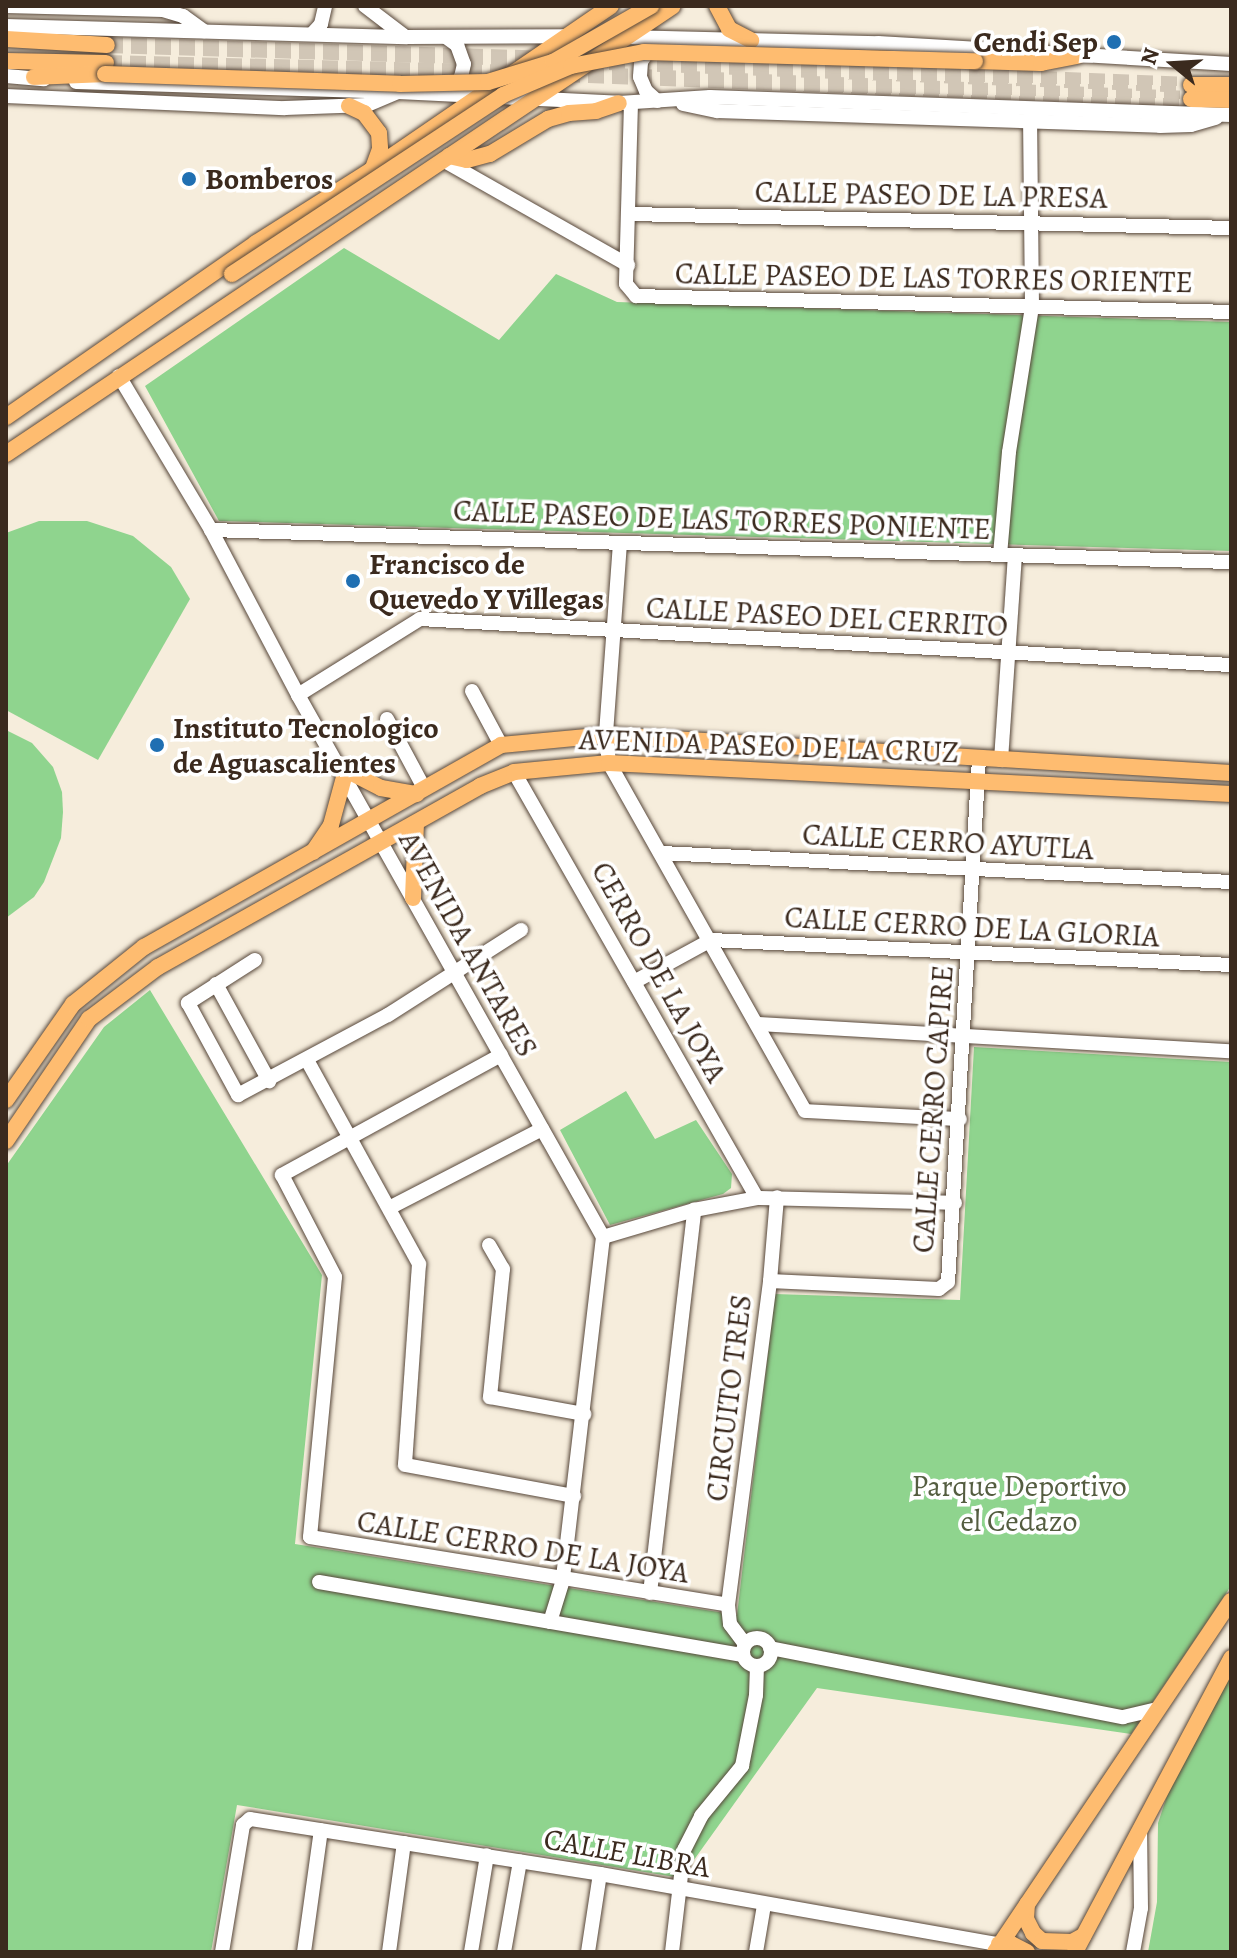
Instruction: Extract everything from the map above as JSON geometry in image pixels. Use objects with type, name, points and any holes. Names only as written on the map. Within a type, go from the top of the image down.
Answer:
[{"type":"main road","points":[[6,417],[256,243],[370,171],[611,6]]},
{"type":"main road","points":[[6,61],[400,84],[488,82],[553,62],[651,6]]},
{"type":"main road","points":[[6,454],[446,158],[541,98],[673,6]]},
{"type":"main road","points":[[717,6],[729,29],[751,40]]},
{"type":"main road","points":[[6,39],[107,45]]},
{"type":"main road","points":[[131,332],[150,330],[503,95],[571,66],[644,52],[1041,63],[1078,56]]},
{"type":"main road","points":[[34,77],[106,68]]},
{"type":"main road","points":[[1228,110],[1191,92],[1231,85]]},
{"type":"main road","points":[[446,158],[467,160],[490,154],[548,119],[625,103]]},
{"type":"main road","points":[[349,106],[364,113],[379,133],[379,157],[370,171]]},
{"type":"main road","name":"AVENIDA PASEO DE LA CRUZ","points":[[6,1100],[73,1004],[144,947],[312,855],[501,745],[606,735],[1231,773]]},
{"type":"main road","name":"AVENIDA PASEO DE LA CRUZ","points":[[6,1141],[89,1019],[158,967],[480,786],[514,772],[609,763],[1231,794]]},
{"type":"main road","points":[[312,855],[331,825],[341,771],[381,788],[420,791]]},
{"type":"main road","points":[[413,898],[416,823]]},
{"type":"main road","points":[[997,1948],[1231,1601]]},
{"type":"main road","points":[[1075,1952],[1231,1658]]},
{"type":"main road","points":[[1027,1904],[1026,1919],[1033,1933],[1042,1941],[1072,1942],[1083,1936]]},
{"type":"main road","points":[[997,1948],[1011,1944],[1027,1952]]},
{"type":"street","points":[[6,6],[163,10],[183,16],[204,31]]},
{"type":"street","points":[[313,33],[321,24],[325,6]]},
{"type":"street","points":[[365,6],[407,37]]},
{"type":"street","points":[[6,26],[407,37],[568,36],[878,43],[1231,64]]},
{"type":"street","points":[[441,94],[458,83],[464,64],[457,45],[446,37]]},
{"type":"street","points":[[665,39],[648,50],[640,69],[646,91],[662,101],[717,111],[1176,126],[1228,110]]},
{"type":"street","points":[[6,76],[57,81],[625,103],[710,97],[1228,110]]},
{"type":"street","points":[[6,96],[285,108],[375,103],[398,92]]},
{"type":"street","points":[[446,158],[628,265],[630,214],[625,103]]},
{"type":"street","points":[[1001,760],[1009,653],[1009,452],[1032,306],[1030,122]]},
{"type":"street","name":"CALLE PASEO DE LA PRESA","points":[[630,214],[1231,228]]},
{"type":"street","name":"CALLE PASEO DE LAS TORRES ORIENTE","points":[[628,265],[626,284],[636,296],[1231,312]]},
{"type":"street","name":"AVENIDA ANTARES","points":[[119,376],[211,530],[298,695],[603,1237]]},
{"type":"street","name":"CALLE PASEO DE LAS TORRES PONIENTE","points":[[211,530],[1231,562]]},
{"type":"street","points":[[620,543],[606,735],[609,763],[805,1111],[960,1119]]},
{"type":"street","name":"CALLE PASEO DEL CERRITO","points":[[298,695],[420,619],[1231,665]]},
{"type":"street","points":[[472,691],[501,745]]},
{"type":"street","points":[[387,719],[420,791]]},
{"type":"street","name":"CALLE CERRO CAPIRE","points":[[770,1281],[945,1288],[955,1203],[979,758]]},
{"type":"street","name":"CERRO DE LA JOYA","points":[[514,772],[757,1198]]},
{"type":"street","name":"CALLE CERRO AYUTLA","points":[[662,853],[1231,882]]},
{"type":"street","points":[[255,960],[191,999],[188,1009],[238,1095],[307,1060],[456,974],[521,930]]},
{"type":"street","points":[[634,982],[711,940]]},
{"type":"street","name":"CALLE CERRO DE LA GLORIA","points":[[711,940],[1231,965]]},
{"type":"street","points":[[216,984],[269,1081]]},
{"type":"street","points":[[757,1024],[1231,1051]]},
{"type":"street","points":[[350,1136],[501,1055]]},
{"type":"street","points":[[307,1060],[391,1207],[419,1264],[405,1465],[574,1496]]},
{"type":"street","points":[[391,1207],[542,1129]]},
{"type":"street","name":"CALLE CERRO DE LA JOYA","points":[[350,1136],[282,1175],[335,1277],[310,1537],[728,1605]]},
{"type":"street","name":"CIRCUITO TRES","points":[[728,1605],[770,1281],[777,1197]]},
{"type":"street","points":[[550,1622],[563,1580],[603,1237],[694,1210],[757,1198],[955,1203]]},
{"type":"street","points":[[650,1593],[694,1210]]},
{"type":"street","points":[[489,1245],[503,1269],[490,1397],[584,1414]]},
{"type":"street","points":[[319,1582],[550,1622],[744,1650],[762,1639],[770,1648],[1123,1717],[1158,1709]]},
{"type":"street","points":[[672,1952],[684,1850],[695,1827],[742,1766],[756,1695],[757,1666],[730,1624],[728,1605]]},
{"type":"street","points":[[757,1666],[768,1660],[770,1648]]},
{"type":"street","points":[[1123,1717],[1139,1739]]},
{"type":"street","name":"CALLE LIBRA","points":[[222,1952],[245,1820],[600,1874],[997,1948]]},
{"type":"street","points":[[1133,1952],[1141,1908],[1140,1826]]},
{"type":"street","points":[[304,1952],[321,1830]]},
{"type":"street","points":[[389,1952],[404,1843]]},
{"type":"street","points":[[471,1952],[487,1855]]},
{"type":"street","points":[[504,1952],[520,1861]]},
{"type":"street","points":[[588,1952],[600,1874]]},
{"type":"street","points":[[756,1952],[764,1905]]},
{"type":"green space","points":[[344,248],[499,340],[556,274],[617,302],[1231,322],[1231,551],[219,521],[145,386]]},
{"type":"green space","points":[[39,521],[87,521],[133,536],[171,567],[190,599],[98,760],[6,710],[6,533]]},
{"type":"green space","points":[[6,730],[32,743],[53,767],[62,792],[63,812],[61,838],[44,882],[34,897],[6,918]]},
{"type":"green space","name":"Parque Deportivo el Cedazo","points":[[150,990],[322,1275],[295,1544],[737,1615],[775,1294],[960,1300],[974,1047],[1231,1062],[1231,1586],[1131,1734],[817,1688],[681,1878],[237,1805],[211,1952],[6,1952],[6,1166],[104,1027]]},
{"type":"green space","points":[[626,1091],[655,1139],[696,1120],[732,1174],[731,1188],[723,1194],[610,1225],[560,1130]]},
{"type":"green space","points":[[1231,1667],[1231,1952],[1148,1952],[1157,1902],[1158,1823],[1182,1751]]},
{"type":"tunnel","points":[[107,45],[542,59]]},
{"type":"tunnel","points":[[609,62],[1191,85]]},
{"type":"tunnel","points":[[106,63],[512,73]]},
{"type":"tunnel","points":[[564,74],[1191,99]]},
{"type":"place","name":"Cendi Sep","points":[[1114,42]]},
{"type":"place","name":"Bomberos","points":[[189,179]]},
{"type":"place","name":"Francisco de Quevedo Y Villegas","points":[[353,581]]},
{"type":"place","name":"Instituto Tecnologico de Aguascalientes","points":[[157,745]]}]
